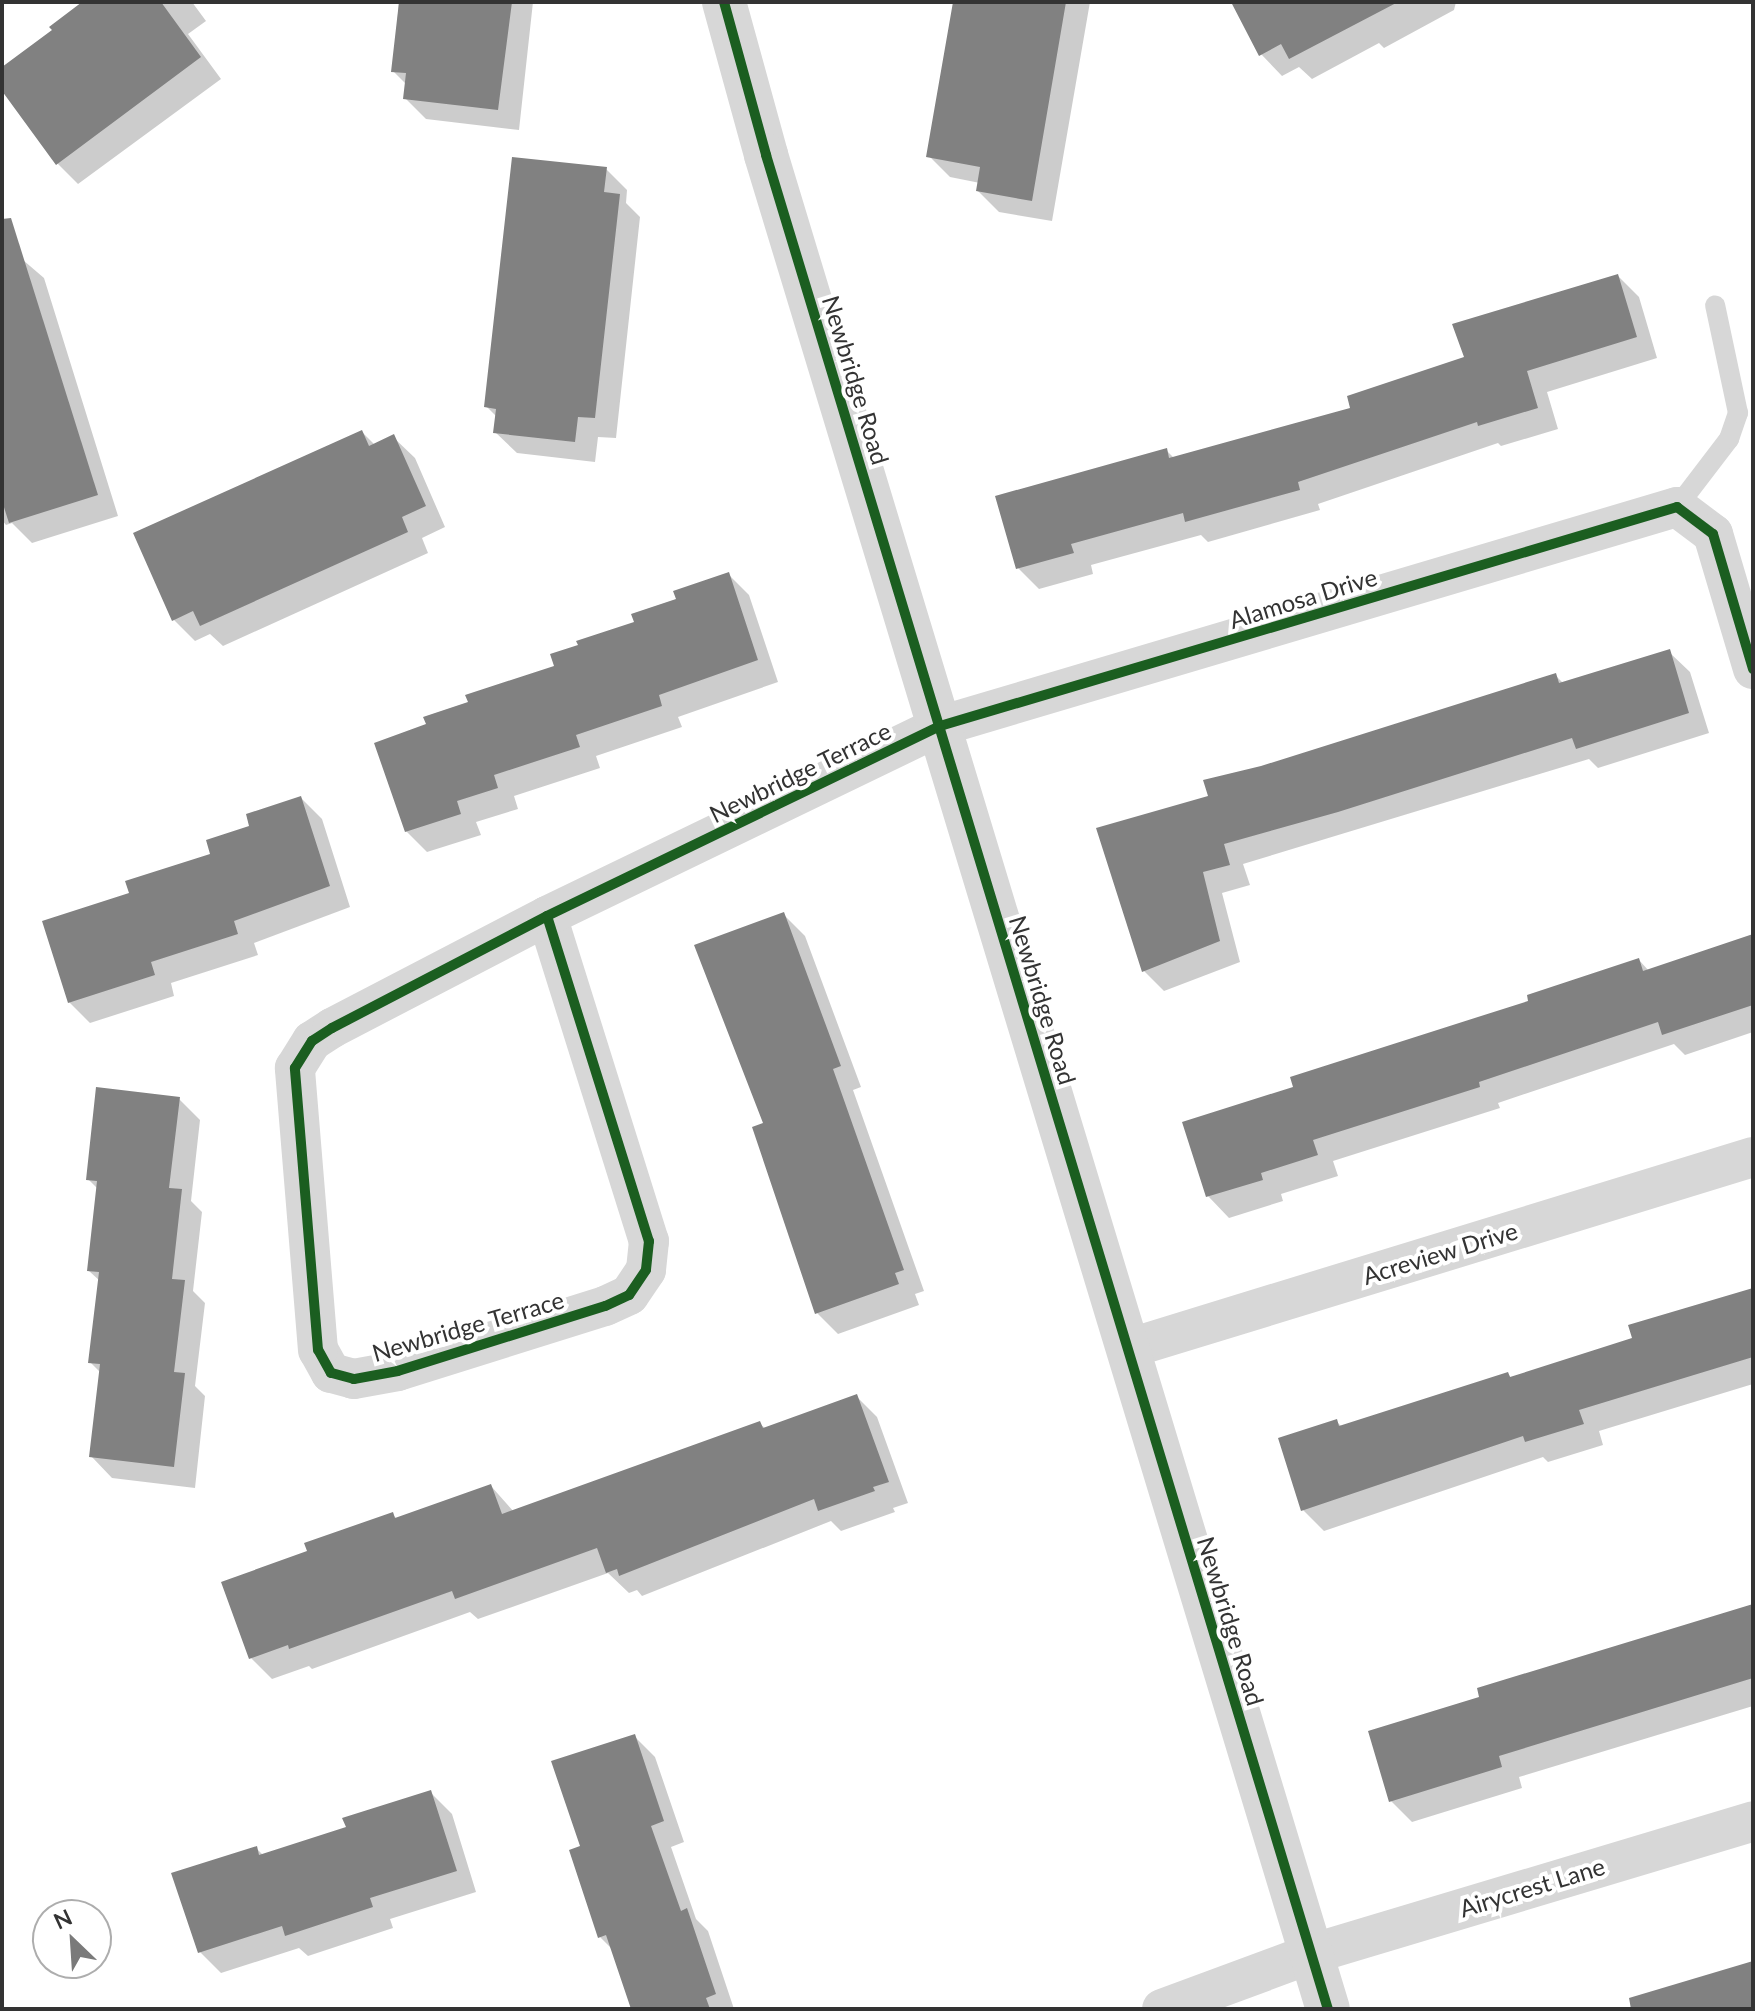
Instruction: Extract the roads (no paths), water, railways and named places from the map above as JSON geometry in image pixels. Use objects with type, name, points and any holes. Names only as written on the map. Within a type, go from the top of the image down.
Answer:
[{"type":"street","name":"Newbridge Road","points":[[724,2],[766,155],[1328,2009]]},
{"type":"street","name":"Alamosa Drive","points":[[940,726],[1677,507]]},
{"type":"street","points":[[1677,507],[1713,534],[1753,669]]},
{"type":"street","name":"Newbridge Terrace","points":[[547,916],[649,1241],[646,1270],[629,1295],[605,1306],[398,1371],[354,1379],[331,1373],[318,1350],[295,1068],[312,1041],[547,916],[940,726]]},
{"type":"street","name":"Acreview Drive","points":[[1127,1349],[1753,1157]]},
{"type":"street","name":"Airycrest Lane","points":[[1162,2009],[1311,1954],[1753,1821]]},
{"type":"lane","points":[[1677,507],[1729,439],[1738,413],[1715,305]]}]
